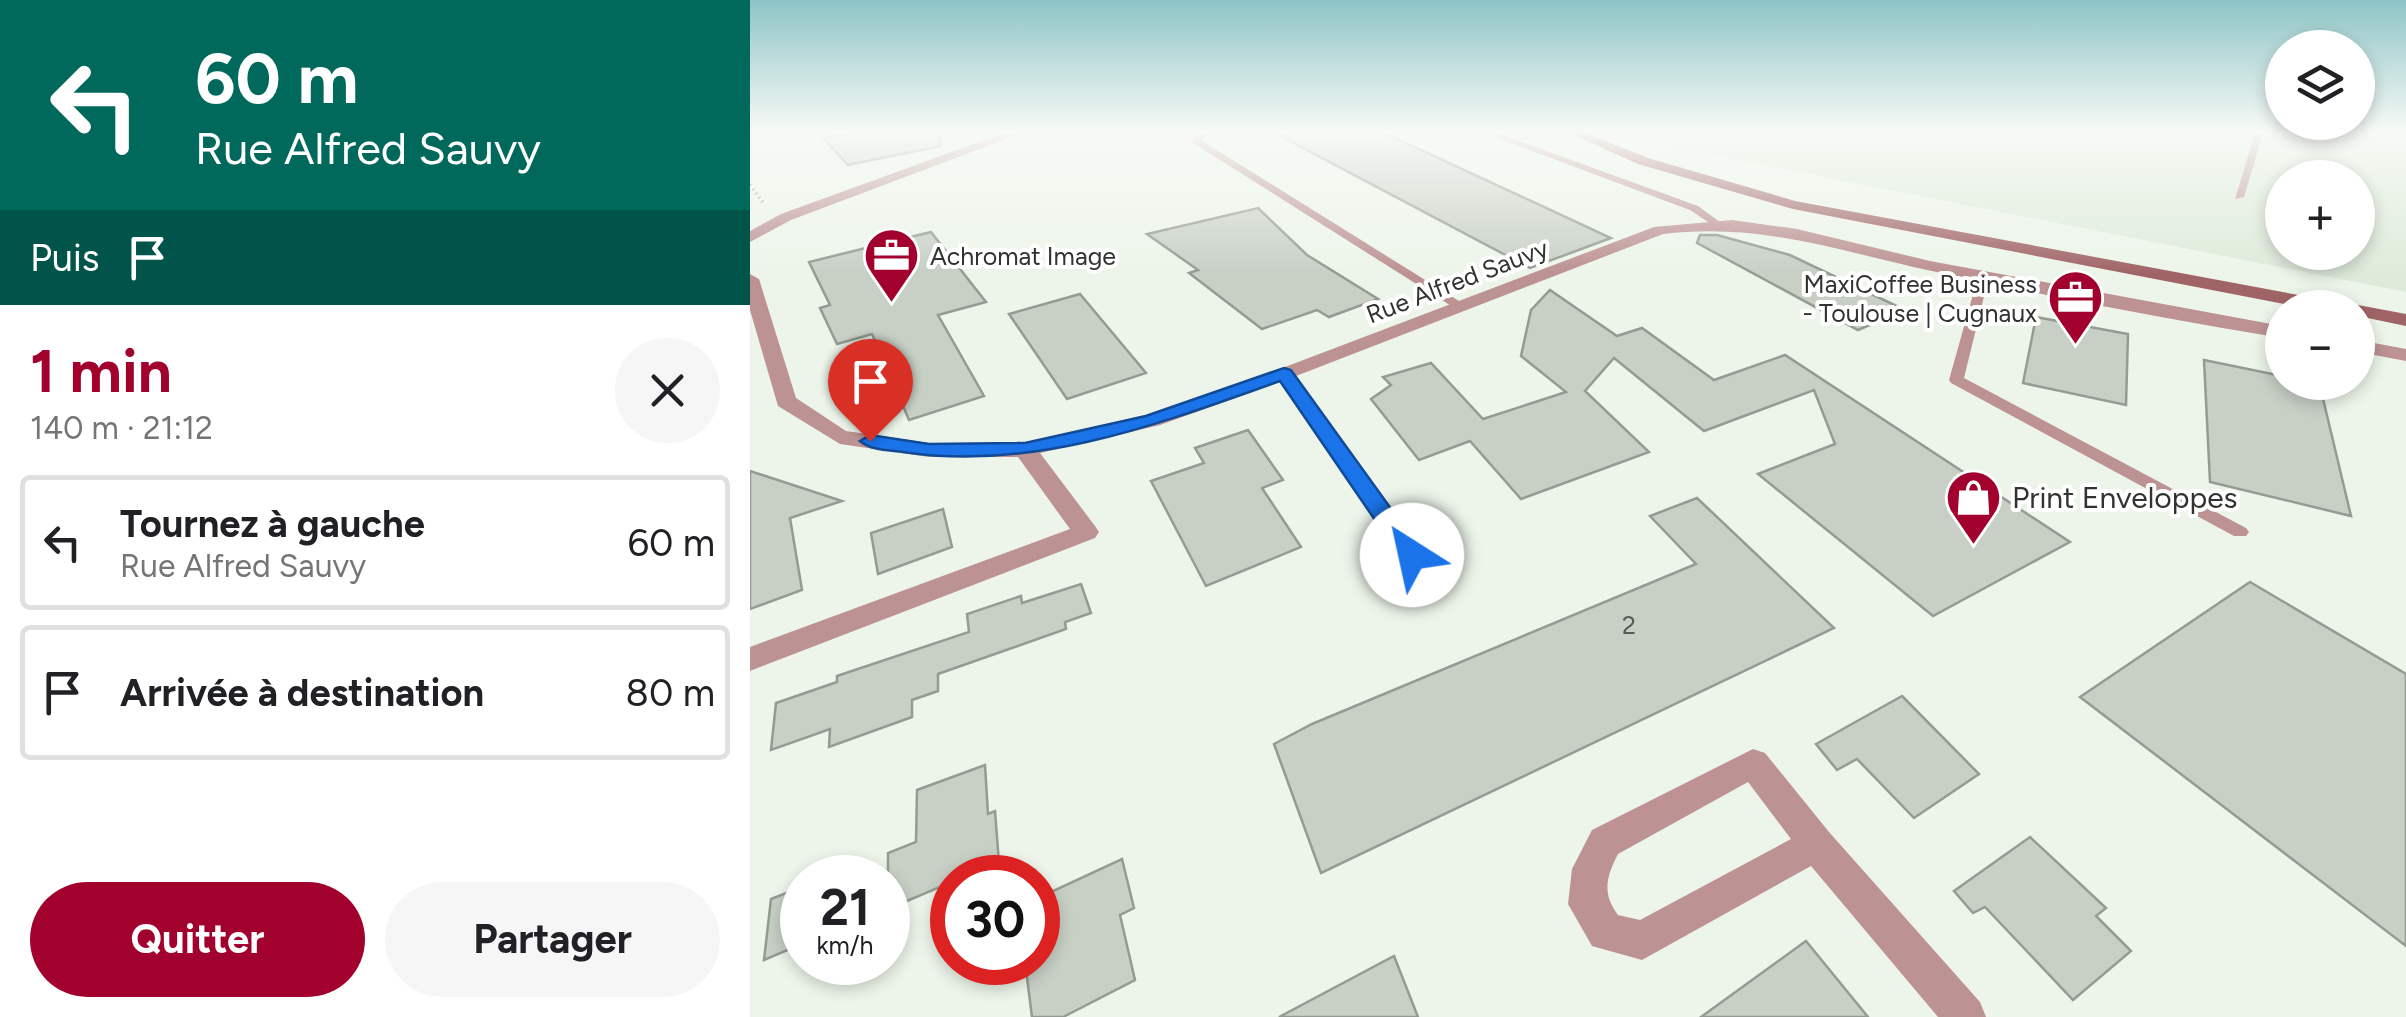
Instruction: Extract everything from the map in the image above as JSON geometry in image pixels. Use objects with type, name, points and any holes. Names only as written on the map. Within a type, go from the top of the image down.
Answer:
[{"type":"main road","points":[[1694,177],[1794,205],[2265,295]]},
{"type":"main road","points":[[2375,314],[2406,320]]},
{"type":"street","points":[[750,237],[786,216],[891,177]]},
{"type":"street","name":"Rue Alfred Sauvy","points":[[750,279],[786,400],[840,436],[929,450],[1025,450],[1152,420],[1284,374],[1660,230],[1715,222],[1791,231],[1983,276],[2265,329]]},
{"type":"street","points":[[2375,349],[2406,355]]},
{"type":"street","points":[[1284,374],[1412,555]]},
{"type":"street","points":[[750,659],[1086,532],[1025,450]]},
{"type":"street","points":[[1816,844],[1642,940],[1606,932],[1588,904],[1590,869],[1605,842],[1753,763],[1816,844],[1965,1017]]},
{"type":"lane","points":[[1256,177],[1461,306]]},
{"type":"lane","points":[[1610,177],[1694,208],[1715,222]]},
{"type":"lane","points":[[2239,197],[2245,177]]},
{"type":"lane","points":[[1983,276],[1956,380],[2240,532]]},
{"type":"shaded area","points":[[1827,177],[2265,177],[2265,264]]},
{"type":"shaded area","points":[[2375,177],[2406,177],[2406,292],[2295,270],[2375,270]]},
{"type":"building","points":[[1359,177],[1480,177],[1611,238],[1530,268]]},
{"type":"building","points":[[1258,208],[1307,255],[1378,299],[1329,317],[1317,310],[1262,329],[1189,273],[1198,270],[1147,234]]},
{"type":"building","points":[[931,232],[986,302],[938,315],[984,396],[909,420],[872,334],[837,344],[820,308],[830,305],[809,262]]},
{"type":"building","points":[[1700,235],[1717,235],[1790,255],[1905,310],[1858,330],[1697,243]]},
{"type":"building","points":[[1550,290],[1617,336],[1642,328],[1714,380],[1785,355],[2070,542],[1933,616],[1758,474],[1835,444],[1814,390],[1704,431],[1614,358],[1585,391],[1649,452],[1521,499],[1470,441],[1419,460],[1371,399],[1391,385],[1383,377],[1431,363],[1483,419],[1566,392],[1521,356],[1531,310]]},
{"type":"building","points":[[1080,294],[1146,373],[1067,399],[1009,314]]},
{"type":"building","points":[[2036,317],[2128,334],[2126,405],[2023,383]]},
{"type":"building","points":[[2204,360],[2265,373],[2265,400],[2323,400],[2351,516],[2210,482]]},
{"type":"building","points":[[1248,430],[1283,480],[1262,488],[1301,547],[1206,586],[1151,481],[1204,463],[1195,448]]},
{"type":"building","points":[[750,471],[842,501],[790,518],[802,590],[750,609]]},
{"type":"building","points":[[1697,498],[1834,628],[1321,873],[1274,744],[1312,724],[1696,564],[1650,516]]},
{"type":"building","points":[[943,509],[952,547],[878,574],[871,533]]},
{"type":"building","points":[[2250,582],[2406,674],[2406,946],[2080,697]]},
{"type":"building","points":[[1081,584],[1091,613],[1065,622],[1066,629],[938,674],[938,691],[912,700],[912,717],[829,747],[830,729],[771,750],[776,703],[837,682],[837,676],[969,632],[967,614],[1021,596],[1022,603]]},
{"type":"building","points":[[1902,696],[1979,774],[1914,818],[1857,759],[1837,770],[1816,744]]},
{"type":"building","points":[[985,765],[988,814],[995,811],[998,855],[930,855],[930,891],[910,900],[910,855],[888,853],[916,842],[917,790]]},
{"type":"building","points":[[2030,837],[2106,908],[2096,916],[2131,951],[2073,1000],[1985,907],[1973,913],[1954,891]]},
{"type":"building","points":[[1122,859],[1134,908],[1120,915],[1135,980],[1063,1017],[1032,1017],[1028,985],[1060,985],[1060,888]]},
{"type":"building","points":[[780,896],[780,953],[764,960],[771,899]]},
{"type":"building","points":[[1806,941],[1868,1017],[1701,1017]]},
{"type":"building","points":[[1394,956],[1418,1017],[1279,1017]]},
{"type":"place","name":"Achromat Image","points":[[891,305]]},
{"type":"place","name":"MaxiCoffee Business - Toulouse | Cugnaux","points":[[2076,347]]},
{"type":"place","name":"Print Enveloppes","points":[[1973,546]]},
{"type":"route","points":[[870,441],[929,450],[1025,450],[1152,420],[1284,374],[1412,555]]}]
